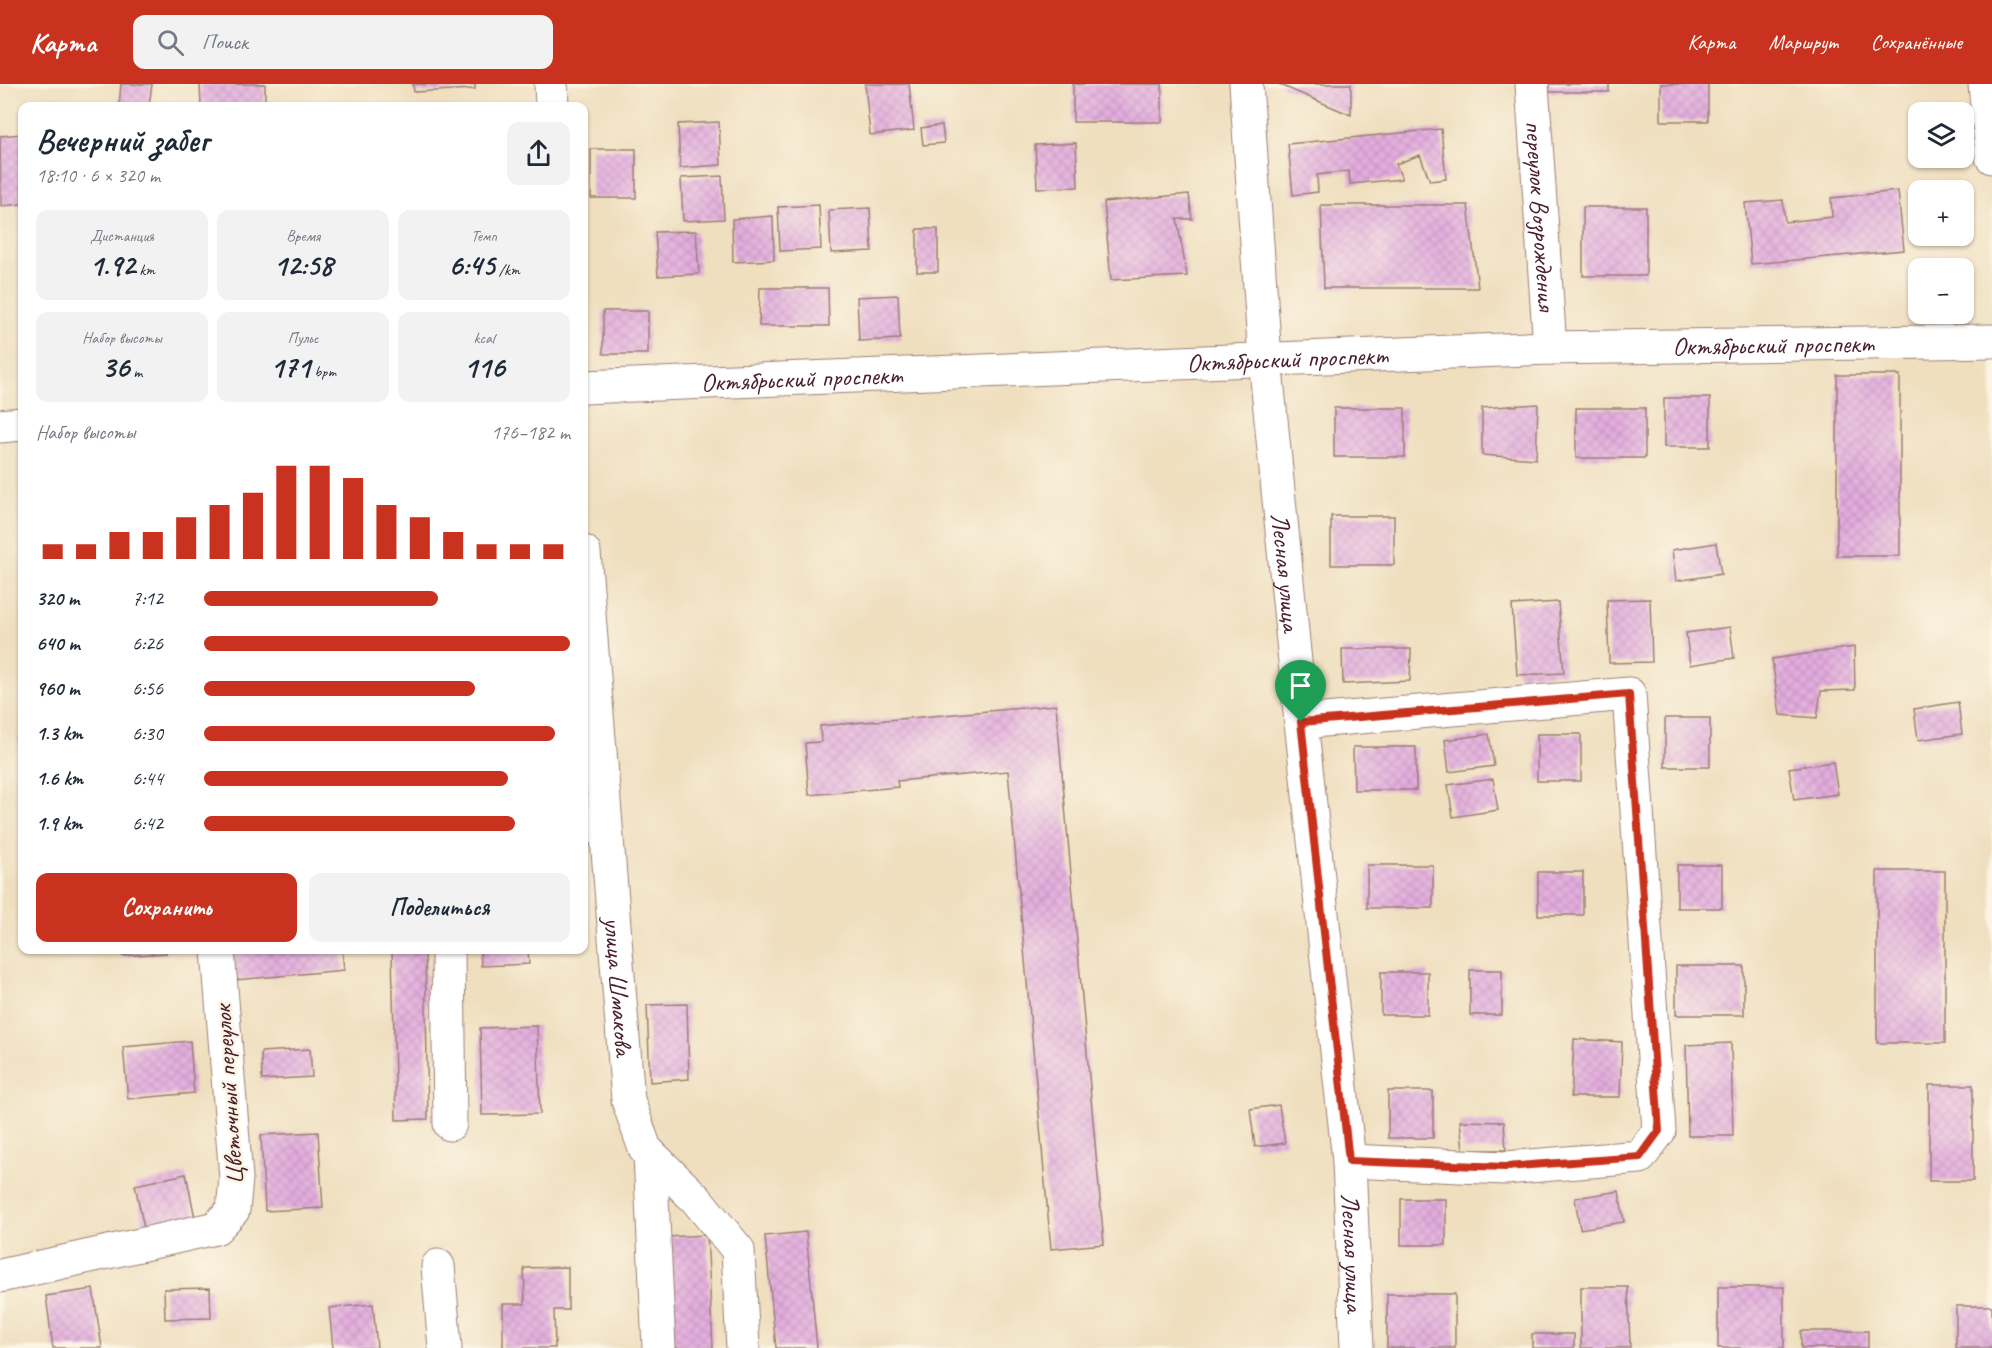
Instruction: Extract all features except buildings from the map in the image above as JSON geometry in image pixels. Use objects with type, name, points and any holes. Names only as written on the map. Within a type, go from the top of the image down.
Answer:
[{"type":"street","points":[[551,84],[552,102]]},
{"type":"street","name":"Лесная улица","points":[[1246,84],[1265,358],[1301,722],[1349,1161],[1357,1348]]},
{"type":"street","name":"переулок Возрождения","points":[[1532,84],[1550,348]]},
{"type":"street","points":[[1985,84],[1992,157]]},
{"type":"street","name":"Октябрьский проспект","points":[[588,387],[1550,348],[1992,341]]},
{"type":"street","points":[[0,426],[18,424]]},
{"type":"street","name":"улица Шмакова","points":[[588,653],[595,831],[628,1100],[645,1149],[696,1199],[738,1250],[743,1348]]},
{"type":"street","points":[[1301,722],[1629,694],[1659,1131],[1640,1157],[1505,1167],[1349,1161]]},
{"type":"street","name":"Цветочный переулок","points":[[0,1276],[216,1228],[233,1210],[236,1178],[218,954]]},
{"type":"street","points":[[448,954],[450,1124]]},
{"type":"street","points":[[650,1154],[659,1348]]},
{"type":"street","points":[[438,1266],[445,1348]]},
{"type":"route","points":[[1629,694],[1659,1131],[1640,1157],[1505,1167],[1349,1161],[1301,722],[1629,694]]}]
